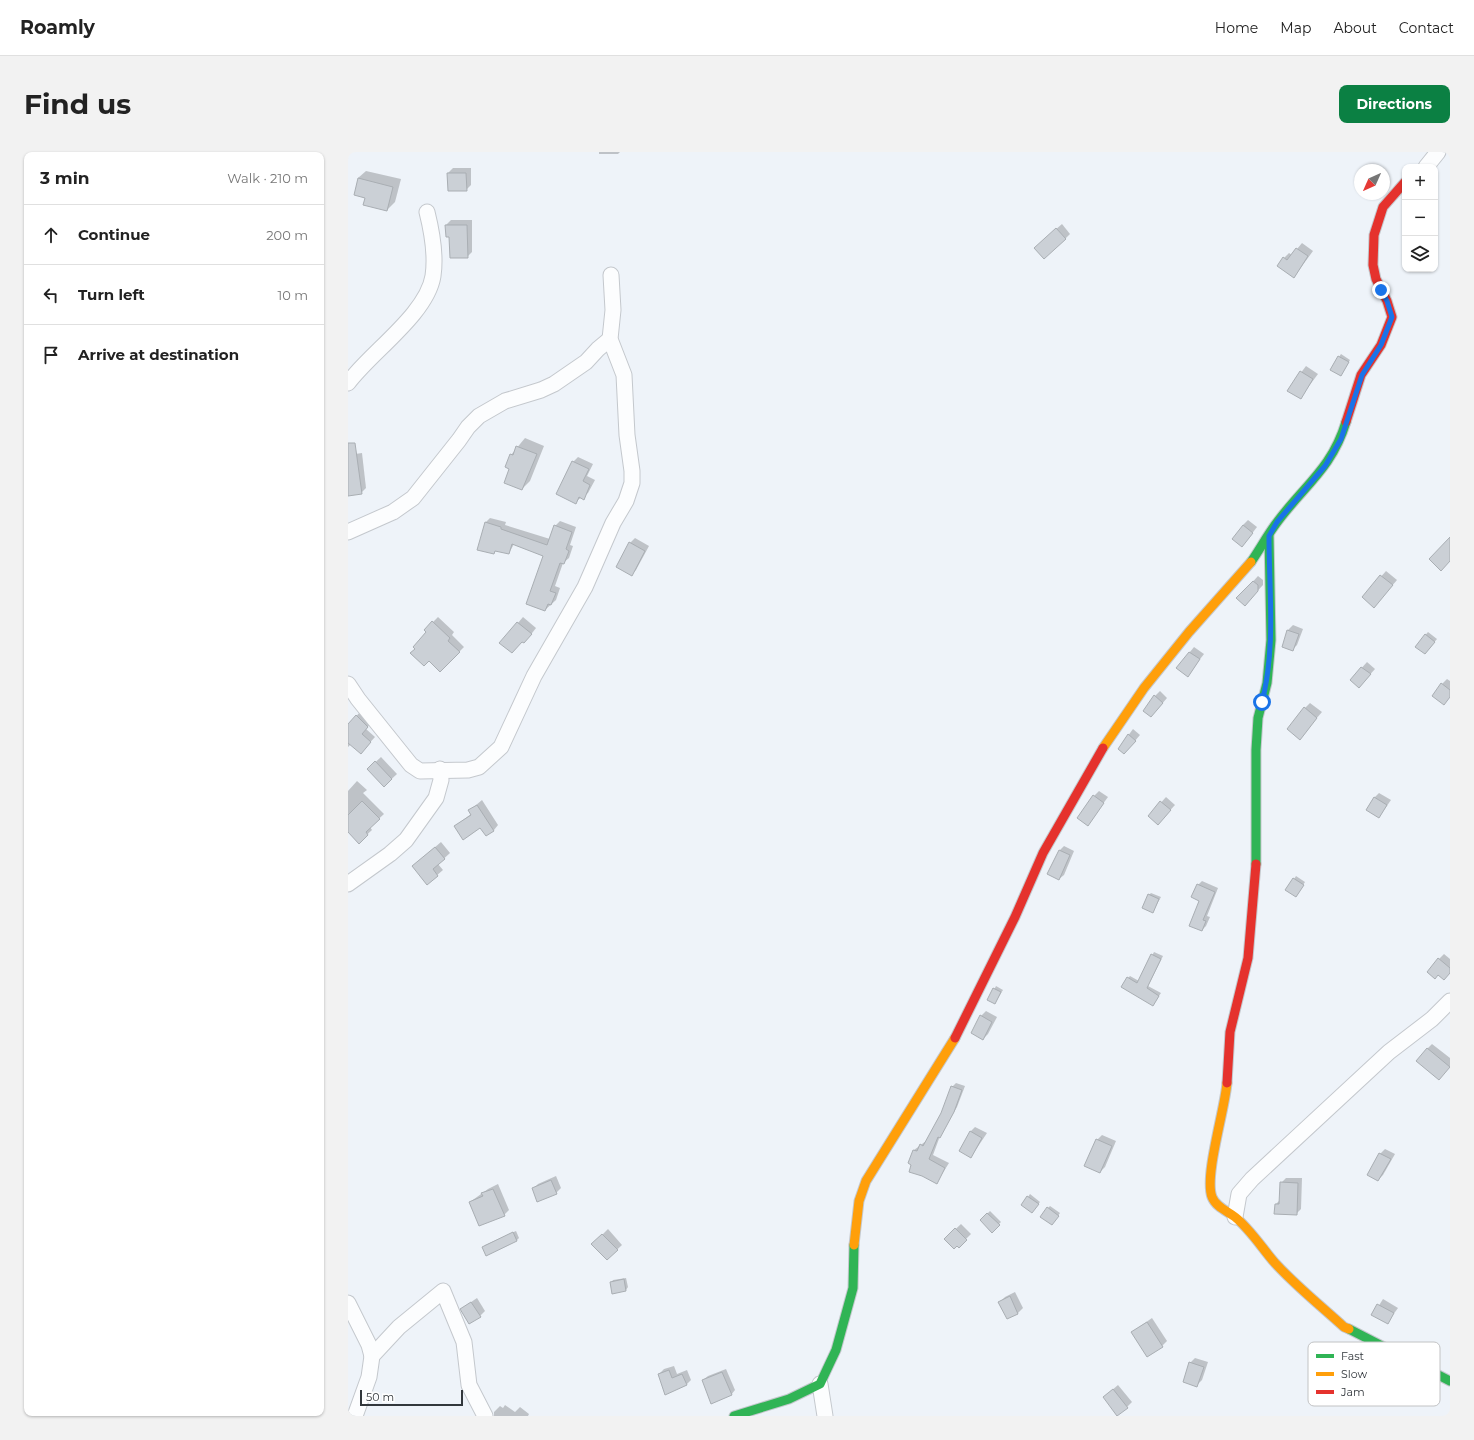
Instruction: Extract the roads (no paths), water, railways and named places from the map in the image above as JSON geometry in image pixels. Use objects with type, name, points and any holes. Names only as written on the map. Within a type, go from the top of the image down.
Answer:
[{"type":"street","points":[[1428,164],[1438,152]]},
{"type":"street","points":[[825,1416],[820,1384],[836,1350],[852,1288],[854,1279],[851,1262],[859,1201],[871,1170],[939,1067],[955,1039],[1015,917],[1043,853],[1099,755],[1144,688],[1189,632],[1246,570],[1277,522],[1303,490],[1315,480],[1333,455],[1341,439],[1362,375],[1381,345],[1392,317],[1387,301],[1376,279],[1373,265],[1374,235],[1384,207],[1402,186]]},
{"type":"street","points":[[348,383],[367,360],[408,319],[428,292],[433,276],[433,255],[431,228],[427,212]]},
{"type":"street","points":[[348,684],[358,699],[411,765],[420,771],[468,770],[478,767],[501,747],[534,676],[585,587],[630,492],[632,471],[627,435],[626,390],[622,370],[610,339],[612,310],[611,275]]},
{"type":"street","points":[[348,532],[393,512],[413,498],[468,427],[479,416],[505,401],[541,390],[554,384],[586,362],[610,339]]},
{"type":"street","points":[[1269,536],[1271,640],[1267,683],[1258,718],[1255,808],[1256,876],[1250,916],[1248,958],[1230,1032],[1226,1100],[1217,1135],[1211,1190],[1215,1202],[1235,1217],[1276,1264],[1344,1327],[1375,1342]]},
{"type":"street","points":[[348,884],[390,854],[406,840],[436,798],[441,780],[440,770]]},
{"type":"street","points":[[1235,1217],[1239,1194],[1252,1179],[1389,1052],[1432,1019],[1450,1001]]},
{"type":"street","points":[[372,1356],[393,1332],[443,1291],[464,1342],[469,1385],[485,1416]]},
{"type":"street","points":[[348,1303],[369,1345],[372,1356],[369,1377],[355,1416]]},
{"type":"street","points":[[1440,1376],[1450,1381]]},
{"type":"street","points":[[734,1416],[790,1399],[820,1384]]}]
